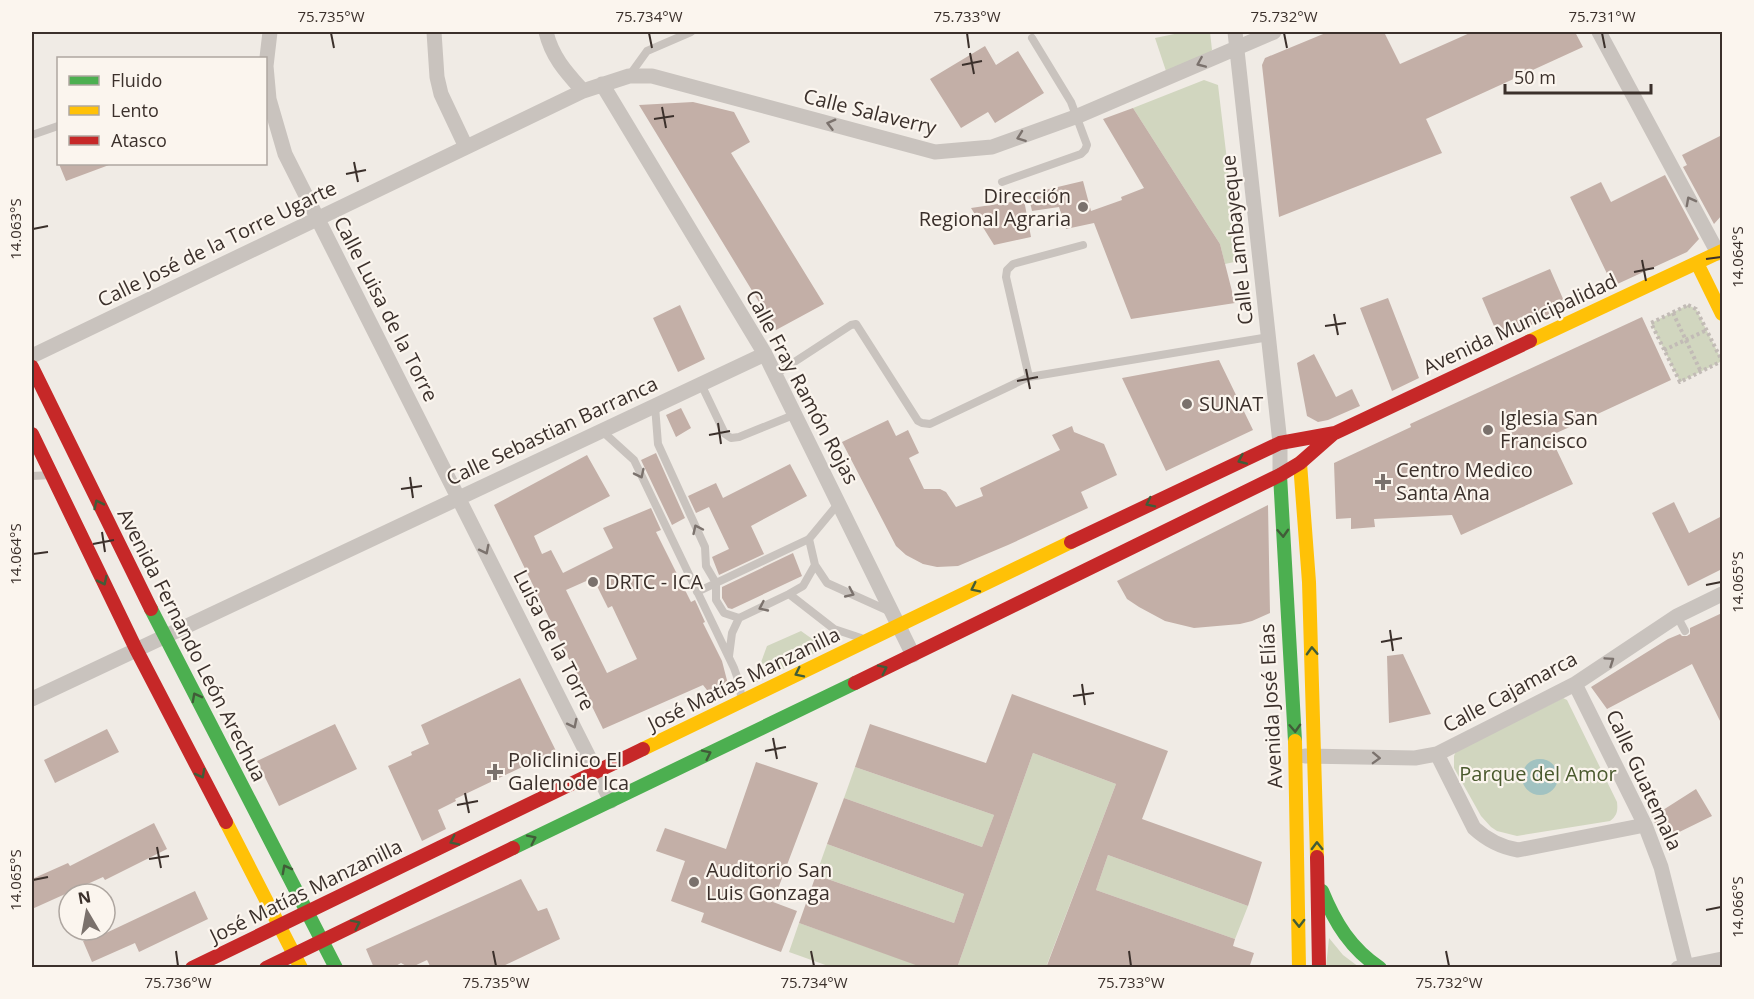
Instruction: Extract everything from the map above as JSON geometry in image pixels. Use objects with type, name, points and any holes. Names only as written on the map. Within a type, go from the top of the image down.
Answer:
[{"type":"main road","name":"Avenida Municipalidad","points":[[1280,443],[1335,432],[1697,263],[1721,255]]},
{"type":"main road","points":[[1697,263],[1722,314]]},
{"type":"main road","name":"Avenida Fernando León Arechua","points":[[32,367],[164,636],[336,968]]},
{"type":"main road","name":"Avenida Municipalidad","points":[[1280,475],[1300,463],[1335,432]]},
{"type":"main road","points":[[32,434],[136,649],[296,953],[301,968]]},
{"type":"main road","name":"José Matías Manzanilla","points":[[192,968],[868,640],[896,619],[1280,443]]},
{"type":"main road","name":"Avenida José Elías","points":[[1300,463],[1309,582],[1319,968]]},
{"type":"main road","points":[[266,968],[1280,475]]},
{"type":"main road","name":"Avenida José Elías","points":[[1280,475],[1296,756],[1299,968]]},
{"type":"main road","points":[[1317,876],[1341,933],[1356,951],[1380,968]]},
{"type":"street","name":"Calle Luisa de la Torre","points":[[267,58],[270,32]]},
{"type":"street","points":[[434,32],[437,77],[441,94],[466,147]]},
{"type":"street","points":[[546,32],[550,47],[561,67],[583,91]]},
{"type":"street","name":"Calle Lambayeque","points":[[1235,32],[1280,443]]},
{"type":"street","name":"Calle Salaverry","points":[[583,91],[629,76],[652,76],[935,152],[992,147],[1078,116],[1274,32]]},
{"type":"street","points":[[1599,32],[1721,255]]},
{"type":"street","name":"Calle Luisa de la Torre","points":[[267,77],[269,99],[285,154],[459,498]]},
{"type":"street","name":"Calle Fray Ramón Rojas","points":[[602,84],[776,374],[913,655]]},
{"type":"street","name":"Calle José de la Torre Ugarte","points":[[32,356],[583,91]]},
{"type":"street","name":"Calle Sebastian Barranca","points":[[32,699],[765,354]]},
{"type":"street","points":[[1280,443],[1300,463]]},
{"type":"street","name":"Avenida José Elías","points":[[1280,443],[1280,475]]},
{"type":"street","name":"Luisa de la Torre","points":[[459,498],[611,801]]},
{"type":"street","name":"Calle Cajamarca","points":[[1296,756],[1415,758],[1437,754],[1575,684],[1677,616],[1722,594]]},
{"type":"street","name":"Calle Guatemala","points":[[1575,684],[1645,825],[1661,867],[1682,967]]},
{"type":"street","points":[[1437,754],[1474,828],[1482,836],[1505,848],[1518,850],[1645,825]]},
{"type":"street","points":[[1682,967],[1722,959]]},
{"type":"lane","points":[[629,76],[647,51],[691,32]]},
{"type":"lane","points":[[1002,182],[1081,154],[1087,145],[1071,102],[1032,38]]},
{"type":"lane","points":[[32,135],[57,126]]},
{"type":"lane","points":[[1029,377],[1006,277],[1007,270],[1014,264],[1083,245]]},
{"type":"lane","points":[[776,374],[854,323],[858,325],[918,421],[930,424],[1029,377],[1269,337]]},
{"type":"lane","points":[[701,384],[725,434],[731,438],[739,437],[796,414]]},
{"type":"lane","points":[[655,406],[658,444],[705,547],[706,566],[716,583],[716,600],[724,613],[739,618]]},
{"type":"lane","points":[[602,430],[634,460],[698,592],[740,684],[741,702],[735,705]]},
{"type":"lane","points":[[32,476],[51,475]]},
{"type":"lane","points":[[698,592],[809,539],[839,503]]},
{"type":"lane","points":[[809,539],[815,565],[827,583],[896,619]]},
{"type":"lane","points":[[729,657],[732,633],[739,618],[803,586],[815,565]]},
{"type":"lane","points":[[789,594],[834,629],[868,640]]},
{"type":"lane","points":[[1677,616],[1685,631]]},
{"type":"path","points":[[1688,305],[1696,309],[1722,361],[1680,382],[1651,323],[1673,313],[1688,305]]},
{"type":"path","points":[[1673,313],[1701,372]]},
{"type":"path","points":[[1664,350],[1707,330]]},
{"type":"green space","points":[[1184,32],[1210,32],[1212,50],[1209,54],[1167,74],[1155,38]]},
{"type":"green space","points":[[1204,80],[1218,85],[1239,261],[1225,264],[1220,244],[1133,108]]},
{"type":"green space","points":[[1688,305],[1696,309],[1722,361],[1680,382],[1651,323]]},
{"type":"green space","points":[[801,631],[825,648],[753,684],[767,646]]},
{"type":"green space","name":"Parque del Amor","points":[[1563,698],[1567,700],[1617,802],[1616,815],[1610,821],[1517,836],[1497,831],[1481,816],[1454,768],[1456,751]]},
{"type":"green space","points":[[1033,753],[1116,784],[1046,967],[957,968]]},
{"type":"green space","points":[[855,767],[994,815],[982,847],[844,798]]},
{"type":"green space","points":[[827,844],[964,894],[954,923],[816,875]]},
{"type":"green space","points":[[1108,855],[1248,906],[1235,939],[1096,890]]},
{"type":"green space","points":[[799,923],[924,967],[831,967],[789,952]]},
{"type":"green space","points":[[1329,938],[1343,955],[1359,967],[1326,967]]},
{"type":"water","points":[[1540,759],[1552,765],[1558,777],[1552,789],[1540,795],[1528,789],[1522,777],[1528,765]]},
{"type":"building","points":[[1328,32],[1384,32],[1400,64],[1472,32],[1575,32],[1583,47],[1426,119],[1442,153],[1279,217],[1262,65],[1265,58]]},
{"type":"building","points":[[985,46],[996,65],[1018,51],[1044,93],[995,123],[988,112],[961,128],[930,79]]},
{"type":"building","points":[[693,102],[734,112],[750,142],[731,153],[824,304],[776,330],[639,105]]},
{"type":"building","points":[[1133,108],[1220,244],[1235,303],[1131,319],[1094,223],[1066,229],[1059,207],[1032,211],[1028,194],[1083,181],[1091,211],[1122,200],[1121,197],[1144,188],[1103,119]]},
{"type":"building","points":[[1722,135],[1722,215],[1714,224],[1683,167],[1687,165],[1682,155]]},
{"type":"building","points":[[59,165],[109,165],[66,181]]},
{"type":"building","points":[[1665,175],[1699,239],[1687,252],[1613,286],[1570,197],[1601,182],[1611,202]]},
{"type":"building","points":[[1024,200],[1031,237],[994,245],[971,208]]},
{"type":"building","points":[[1550,269],[1567,308],[1500,340],[1482,298]]},
{"type":"building","points":[[1388,298],[1419,378],[1392,391],[1360,308]]},
{"type":"building","points":[[680,305],[705,359],[678,372],[653,318]]},
{"type":"building","name":"Iglesia San Francisco","points":[[1642,317],[1671,380],[1550,436],[1573,484],[1461,535],[1452,515],[1374,519],[1375,527],[1351,529],[1351,518],[1336,519],[1334,463],[1411,427],[1410,424]]},
{"type":"building","points":[[1314,354],[1336,397],[1352,389],[1360,406],[1318,422],[1307,416],[1297,363]]},
{"type":"building","name":"SUNAT","points":[[1219,360],[1253,430],[1166,471],[1122,378]]},
{"type":"building","points":[[681,408],[691,428],[676,437],[666,415]]},
{"type":"building","points":[[888,420],[896,436],[908,430],[919,453],[909,458],[924,489],[940,489],[946,492],[956,507],[983,496],[980,488],[1060,450],[1052,435],[1072,426],[1074,432],[1104,444],[1117,475],[1081,492],[1088,508],[1008,545],[958,566],[937,567],[923,564],[906,555],[896,546],[842,442]]},
{"type":"building","points":[[656,453],[685,518],[672,525],[641,460]]},
{"type":"building","points":[[587,455],[610,496],[534,536],[542,554],[551,550],[563,573],[613,548],[603,528],[651,508],[661,530],[656,532],[691,602],[695,600],[705,622],[703,623],[722,661],[730,692],[714,699],[703,685],[603,729],[494,505]],"holes":[[[593,578],[608,608],[612,606],[637,659],[607,673],[566,590]]]},
{"type":"building","points":[[790,464],[807,496],[751,526],[764,554],[719,575],[712,557],[729,549],[709,507],[696,513],[688,496],[716,483],[723,498]]},
{"type":"building","points":[[1674,502],[1689,533],[1722,516],[1722,569],[1688,586],[1652,513]]},
{"type":"building","points":[[1268,505],[1270,613],[1240,624],[1194,628],[1165,621],[1127,599],[1117,581]]},
{"type":"building","points":[[793,553],[802,576],[732,609],[728,608],[722,598],[722,587]]},
{"type":"building","points":[[1722,613],[1722,725],[1692,664],[1607,709],[1591,687],[1668,639],[1680,634],[1687,636],[1690,634],[1690,628]]},
{"type":"building","points":[[1403,654],[1431,714],[1389,723],[1387,656]]},
{"type":"building","points":[[520,678],[556,751],[455,799],[456,801],[438,810],[446,829],[422,841],[388,766],[429,744],[421,725]]},
{"type":"building","points":[[1012,694],[1168,751],[1142,819],[1262,862],[1248,906],[1108,855],[1096,890],[1235,939],[1233,946],[1254,953],[1249,968],[1046,968],[1116,784],[1033,753],[957,968],[924,968],[799,923],[816,875],[954,923],[964,894],[827,844],[844,798],[982,847],[994,815],[855,767],[870,724],[986,763]]},
{"type":"building","points":[[335,724],[357,769],[279,806],[257,761]]},
{"type":"building","points":[[107,729],[119,752],[55,783],[44,760]]},
{"type":"building","points":[[756,762],[818,783],[773,902],[797,911],[781,952],[701,922],[704,913],[671,901],[685,861],[656,851],[665,828],[726,849]]},
{"type":"building","points":[[1696,789],[1712,816],[1663,840],[1652,817]]},
{"type":"building","points":[[154,823],[167,849],[105,880],[103,877],[92,882],[57,882],[57,898],[32,909],[32,879],[68,863],[70,866]]},
{"type":"building","points":[[521,879],[538,911],[547,908],[560,939],[499,968],[431,968],[427,960],[410,968],[401,963],[392,968],[374,968],[366,949]]},
{"type":"building","points":[[195,891],[208,919],[139,952],[135,943],[92,962],[83,942],[117,942],[117,928]]},
{"type":"traffic: fast","points":[[1280,475],[1295,741]]},
{"type":"traffic: fast","points":[[151,609],[336,968]]},
{"type":"traffic: fast","points":[[513,848],[855,683]]},
{"type":"traffic: fast","points":[[1322,891],[1332,914],[1352,944],[1380,968]]},
{"type":"traffic: slow","points":[[1530,341],[1722,251]]},
{"type":"traffic: slow","points":[[1697,263],[1722,314]]},
{"type":"traffic: slow","points":[[1300,463],[1309,582],[1317,857]]},
{"type":"traffic: slow","points":[[643,749],[1071,542]]},
{"type":"traffic: slow","points":[[1295,741],[1299,968]]},
{"type":"traffic: slow","points":[[226,822],[301,968]]},
{"type":"traffic: jam","points":[[1071,542],[1280,443],[1335,433],[1530,341]]},
{"type":"traffic: jam","points":[[32,367],[151,609]]},
{"type":"traffic: jam","points":[[32,434],[136,649],[226,822]]},
{"type":"traffic: jam","points":[[855,683],[1280,475],[1300,463],[1333,434]]},
{"type":"traffic: jam","points":[[192,968],[643,749]]},
{"type":"traffic: jam","points":[[266,968],[513,848]]},
{"type":"traffic: jam","points":[[1317,857],[1319,968]]},
{"type":"place","name":"Dirección Regional Agraria","points":[[1083,207]]},
{"type":"place","name":"SUNAT","points":[[1187,404]]},
{"type":"place","name":"Iglesia San Francisco","points":[[1488,430]]},
{"type":"place","name":"Centro Medico Santa Ana","points":[[1383,482]]},
{"type":"place","name":"DRTC - ICA","points":[[593,582]]},
{"type":"place","name":"Policlinico El Galenode Ica","points":[[495,772]]},
{"type":"place","name":"Auditorio San Luis Gonzaga","points":[[694,882]]}]
